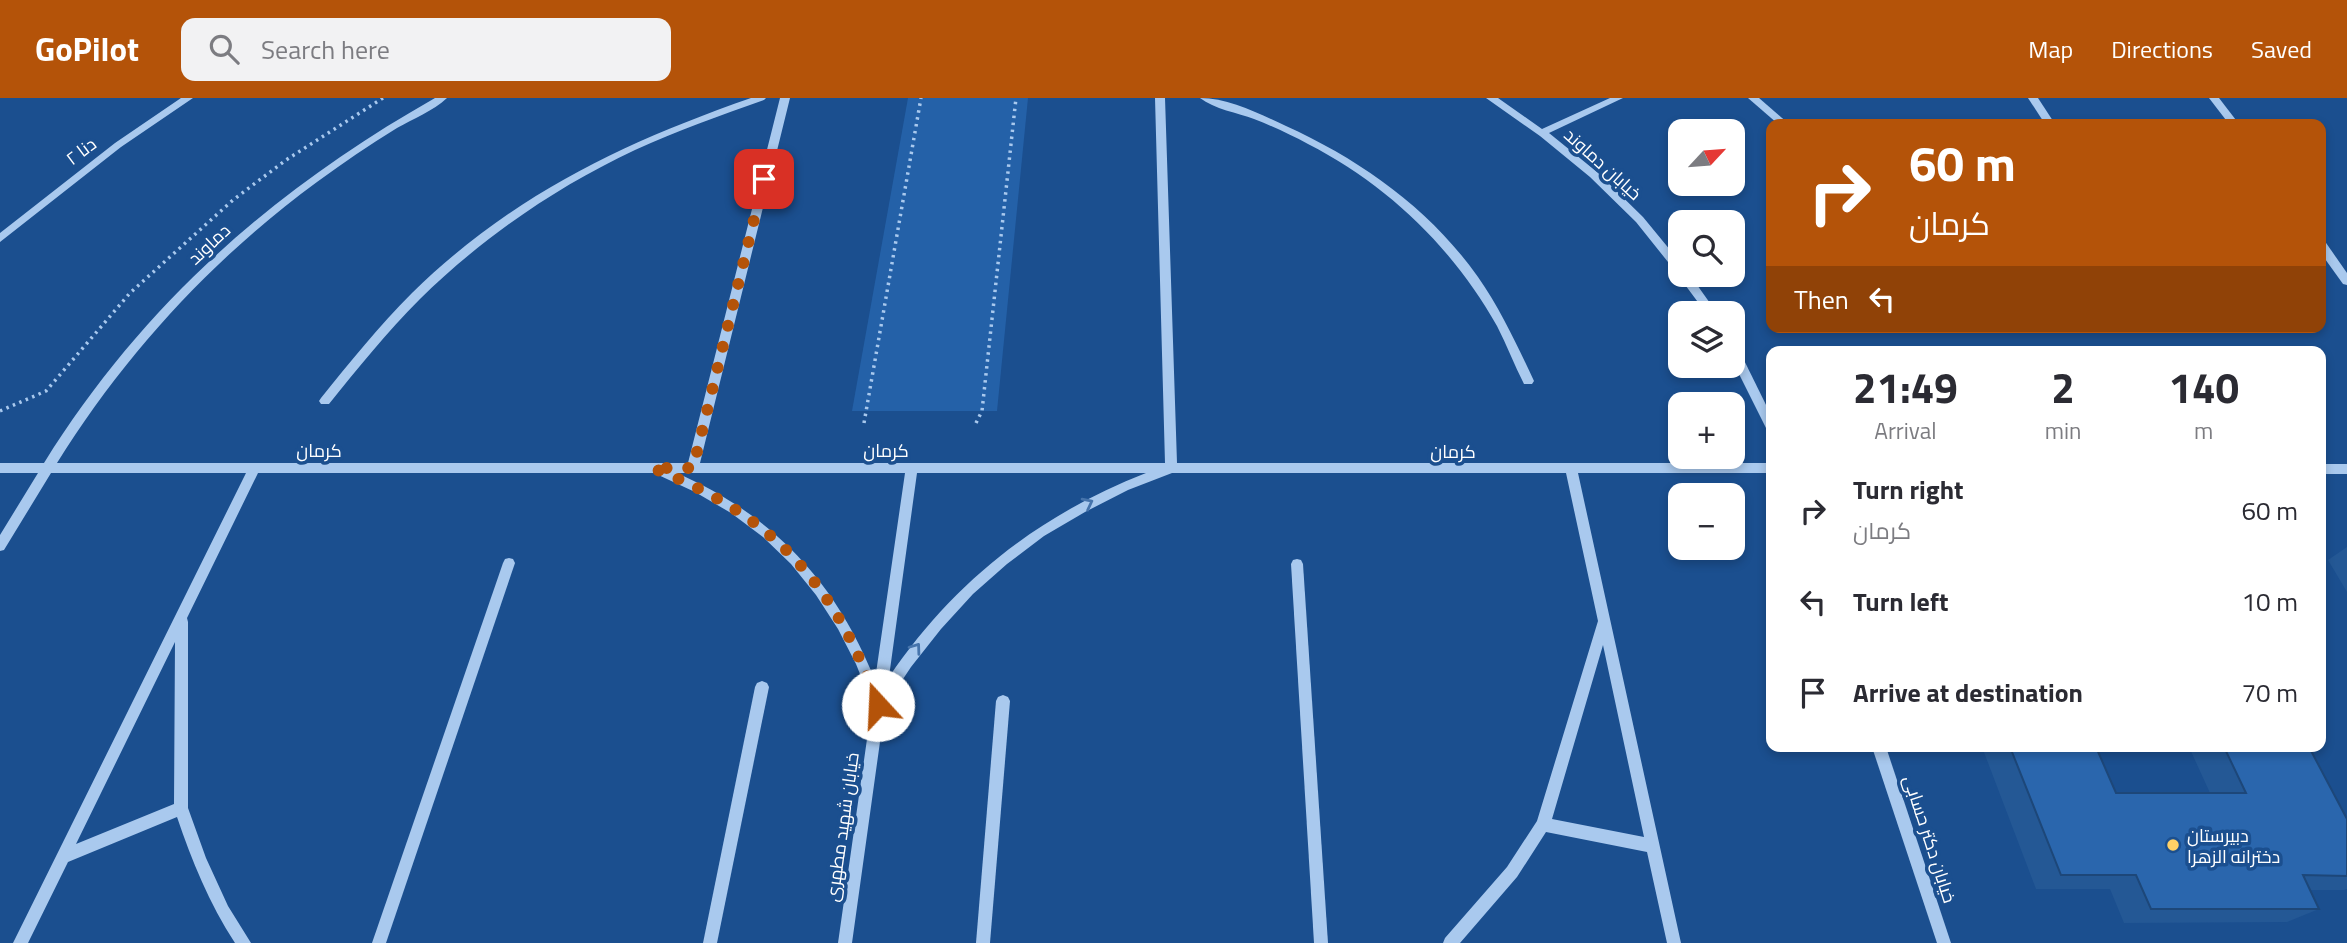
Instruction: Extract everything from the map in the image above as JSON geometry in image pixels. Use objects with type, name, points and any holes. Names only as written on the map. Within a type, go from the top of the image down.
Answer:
[{"type":"street","name":"دنا ۲","points":[[0,238],[60,188],[188,98]]},
{"type":"street","name":"دماوند","points":[[0,546],[88,406],[130,352],[220,257],[319,176],[370,140],[442,98]]},
{"type":"street","points":[[325,401],[396,314],[436,275],[522,207],[568,179],[663,132],[761,98]]},
{"type":"street","points":[[693,468],[785,98]]},
{"type":"street","points":[[878,705],[932,627],[977,580],[1006,555],[1086,503],[1171,468],[1160,98]]},
{"type":"street","points":[[1205,98],[1247,111],[1328,149],[1401,200],[1464,264],[1490,300],[1512,339],[1528,381]]},
{"type":"street","name":"خیابان دماوند","points":[[1491,98],[1541,133],[1598,180],[1668,255]]},
{"type":"street","points":[[1541,133],[1618,98]]},
{"type":"street","points":[[1753,98],[1778,119]]},
{"type":"street","points":[[2033,98],[2047,119]]},
{"type":"street","points":[[2214,98],[2230,119]]},
{"type":"street","points":[[2326,251],[2347,281]]},
{"type":"street","points":[[1745,374],[1766,417]]},
{"type":"street","points":[[20,943],[256,467]]},
{"type":"street","name":"کرمان","points":[[0,468],[1766,468]]},
{"type":"street","points":[[652,468],[683,480],[732,506],[792,554],[820,586],[843,622],[863,662],[878,705]]},
{"type":"street","name":"خیابان شهید مطهری","points":[[845,943],[912,468]]},
{"type":"street","points":[[1571,468],[1674,943]]},
{"type":"street","points":[[2326,469],[2347,469]]},
{"type":"street","points":[[379,943],[509,563]]},
{"type":"street","points":[[1297,564],[1321,943]]},
{"type":"street","points":[[182,618],[181,808],[198,860],[223,911],[244,943]]},
{"type":"street","points":[[1450,943],[1512,872],[1543,824],[1604,620]]},
{"type":"street","points":[[710,943],[762,687]]},
{"type":"street","points":[[983,943],[1003,701]]},
{"type":"street","name":"خیابان دکتر حسابی","points":[[1881,752],[1944,943]]},
{"type":"street","points":[[62,857],[181,808]]},
{"type":"street","points":[[1543,824],[1652,845]]},
{"type":"path","points":[[0,411],[46,391],[130,293],[233,200],[286,160],[383,98]]},
{"type":"path","points":[[864,423],[921,98]]},
{"type":"path","points":[[976,423],[982,411],[1016,98]]},
{"type":"shaded area","points":[[908,98],[1028,98],[997,411],[852,411]]},
{"type":"building","points":[[2012,752],[2098,752],[2116,793],[2246,793],[2226,752],[2312,752],[2347,819],[2347,876],[2303,875],[2319,909],[2151,909],[2136,875],[2061,875]]},
{"type":"place","name":"دبیرستان دخترانه الزهرا","points":[[2173,845]]},
{"type":"route","points":[[764,179],[693,468],[652,468],[683,480],[741,512],[792,554],[820,586],[843,622],[863,662],[878,705]]}]
